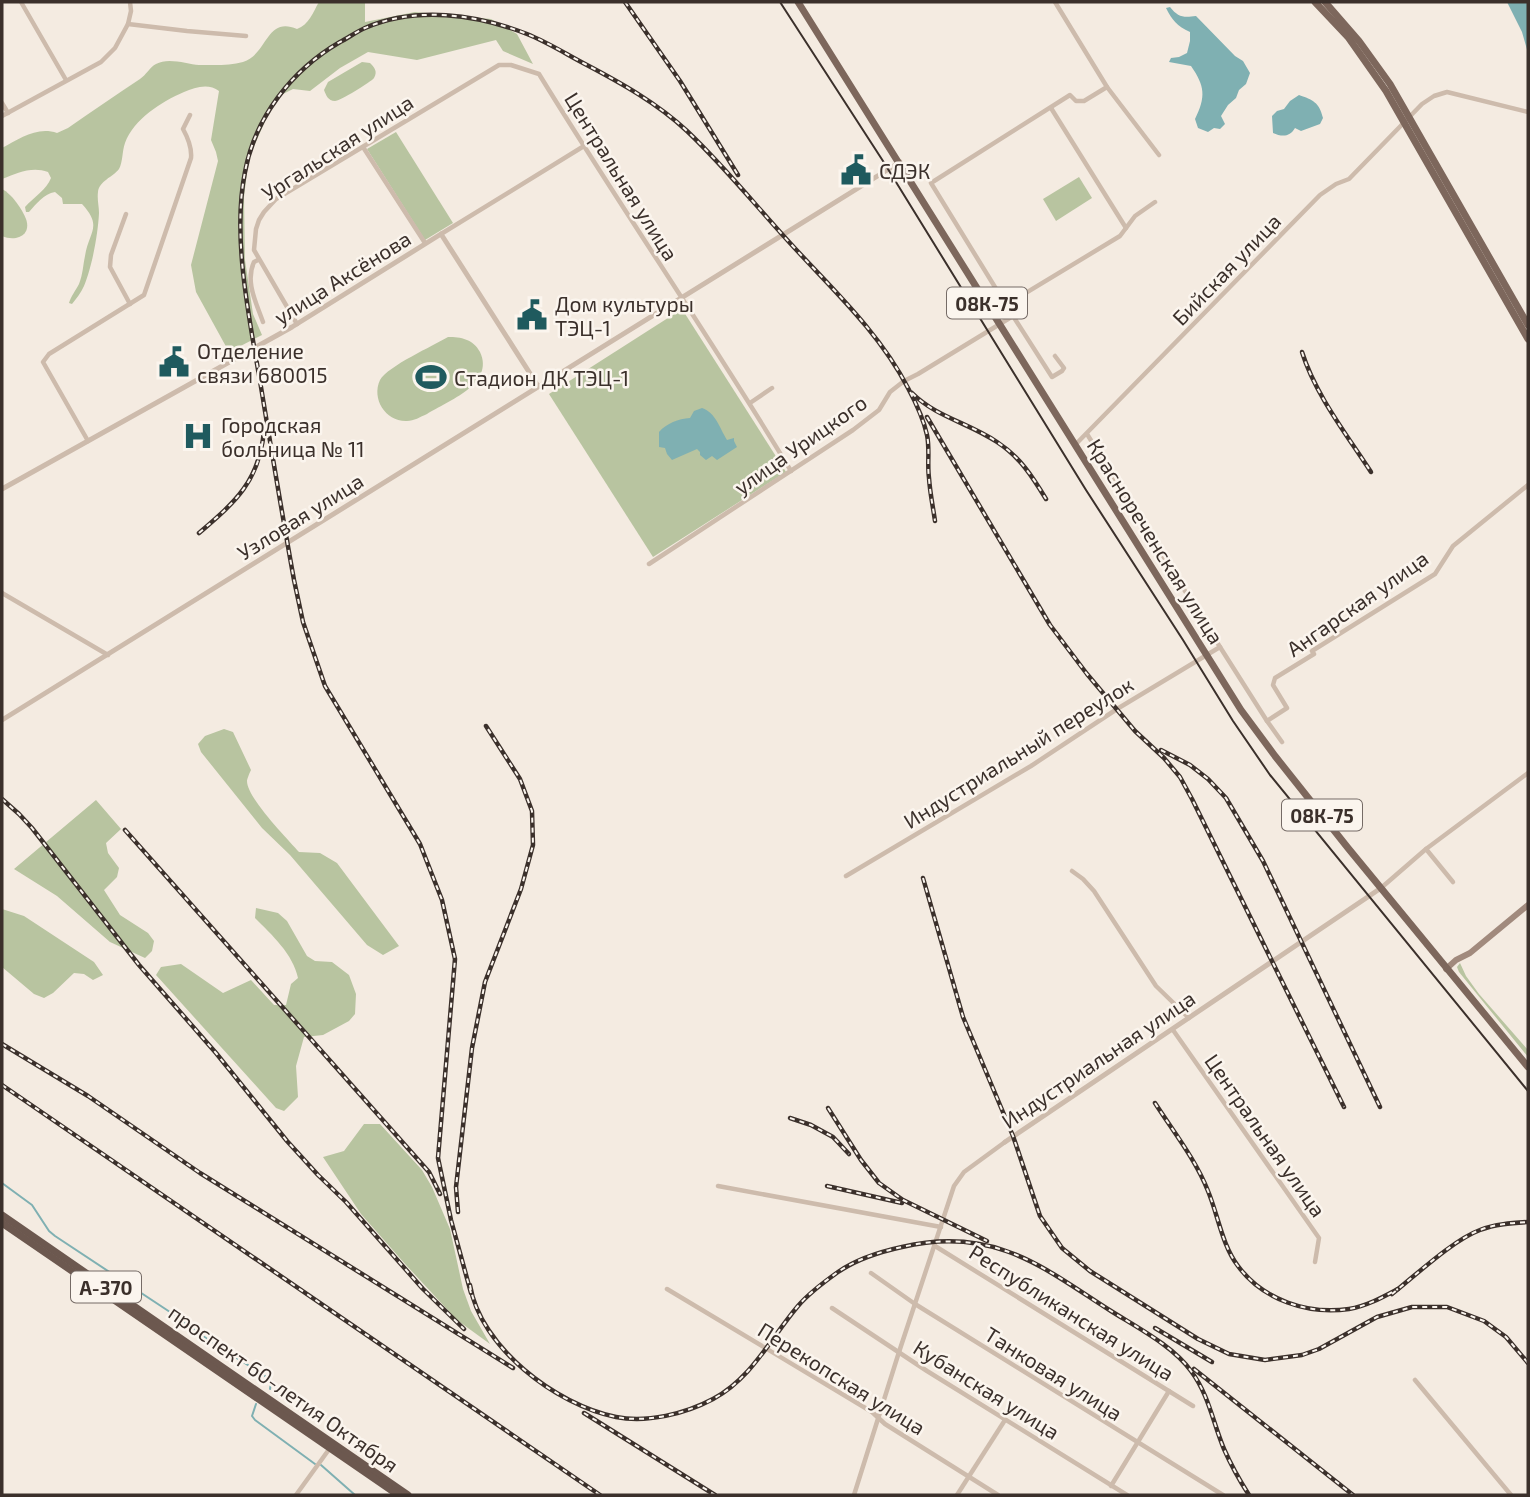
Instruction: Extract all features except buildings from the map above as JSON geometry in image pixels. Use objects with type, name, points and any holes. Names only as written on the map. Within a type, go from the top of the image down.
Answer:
[{"type":"highway","name":"проспект 60-летия Октября","points":[[2,1215],[398,1495]]},
{"type":"highway","name":"проспект 60-летия Октября","points":[[2,1223],[331,1446],[408,1495]]},
{"type":"main road","name":"Краснореченская улица","points":[[798,2],[1254,728],[1446,969],[1528,1067]]},
{"type":"main road","points":[[1315,2],[1348,37],[1407,119],[1441,186],[1528,339]]},
{"type":"main road","points":[[1325,2],[1368,52],[1528,326]]},
{"type":"main road","points":[[1446,969],[1470,953],[1528,905]]},
{"type":"street","points":[[21,2],[66,80]]},
{"type":"street","points":[[2,116],[92,68],[108,56],[128,24],[130,2]]},
{"type":"street","points":[[1055,2],[1107,87],[1159,155]]},
{"type":"street","points":[[128,24],[246,36]]},
{"type":"street","name":"Ургальская улица","points":[[297,324],[254,250],[259,220],[270,205],[499,65],[510,65],[539,74]]},
{"type":"street","name":"Центральная улица","points":[[539,74],[792,471]]},
{"type":"street","points":[[1055,356],[1063,368],[1052,377],[931,183],[1070,95],[1076,101],[1084,101],[1107,87]]},
{"type":"street","name":"Бийская улица","points":[[1075,444],[1320,195],[1349,178],[1422,104],[1447,92],[1528,112]]},
{"type":"street","points":[[2,103],[8,113]]},
{"type":"street","points":[[1051,108],[1126,228]]},
{"type":"street","points":[[88,441],[43,362],[49,354],[144,295],[191,158],[183,129],[190,115]]},
{"type":"street","name":"улица Аксёнова","points":[[2,489],[297,324],[584,146]]},
{"type":"street","points":[[363,148],[425,243]]},
{"type":"street","name":"Узловая улица","points":[[2,720],[900,162]]},
{"type":"street","points":[[1006,305],[1120,236],[1135,216],[1155,202]]},
{"type":"street","points":[[127,214],[111,255],[110,267],[130,303]]},
{"type":"street","points":[[441,234],[538,386]]},
{"type":"street","points":[[258,260],[250,270],[249,281],[263,322]]},
{"type":"street","name":"улица Урицкого","points":[[649,564],[853,430],[879,410],[890,392],[904,381],[1013,316]]},
{"type":"street","points":[[750,403],[772,388]]},
{"type":"street","points":[[1087,434],[1282,741]]},
{"type":"street","name":"Ангарская улица","points":[[1267,721],[1287,708],[1273,685],[1275,678],[1435,574],[1453,546],[1528,485]]},
{"type":"street","points":[[2,593],[108,655]]},
{"type":"street","name":"Индустриальный переулок","points":[[846,876],[1031,766],[1117,709],[1220,647]]},
{"type":"street","name":"Индустриальная улица","points":[[854,1495],[958,1178],[1005,1142],[1381,888],[1426,849],[1528,774]]},
{"type":"street","points":[[1426,849],[1453,882]]},
{"type":"street","points":[[1072,871],[1094,891],[1156,986],[1189,1018]]},
{"type":"street","name":"Центральная улица","points":[[1173,1030],[1319,1238],[1315,1262]]},
{"type":"street","points":[[718,1186],[941,1227]]},
{"type":"street","name":"Республиканская улица","points":[[935,1246],[1193,1406]]},
{"type":"street","name":"Танковая улица","points":[[871,1273],[915,1304],[1223,1495]]},
{"type":"street","name":"Перекопская улица","points":[[667,1289],[768,1348],[998,1495]]},
{"type":"street","name":"Кубанская улица","points":[[832,1308],[1127,1495]]},
{"type":"street","points":[[1415,1380],[1511,1495]]},
{"type":"street","points":[[1111,1486],[1169,1391]]},
{"type":"street","points":[[957,1495],[1005,1420]]},
{"type":"street","points":[[296,1495],[331,1446]]},
{"type":"green space","points":[[319,2],[365,2],[365,22],[415,12],[491,19],[517,34],[533,64],[503,51],[496,40],[417,60],[368,52],[340,68],[310,91],[293,89],[281,95],[266,119],[251,153],[244,197],[245,260],[253,314],[262,335],[229,352],[196,292],[191,265],[218,161],[211,140],[219,91],[202,87],[175,96],[149,112],[135,126],[125,143],[119,169],[99,188],[99,213],[90,270],[81,291],[72,304],[69,303],[81,277],[93,229],[92,218],[82,204],[63,204],[62,198],[55,192],[44,197],[26,212],[25,207],[51,178],[48,172],[36,170],[2,179],[2,148],[35,132],[57,133],[68,128],[161,62],[216,65],[243,62],[258,52],[279,28],[287,26],[297,29],[305,24]]},
{"type":"green space","points":[[362,62],[373,66],[376,71],[374,78],[343,98],[335,101],[329,99],[324,90],[328,82]]},
{"type":"green space","points":[[396,132],[453,223],[425,240],[367,149]]},
{"type":"green space","points":[[1079,177],[1092,198],[1056,221],[1043,199]]},
{"type":"green space","points":[[2,189],[16,202],[26,219],[27,230],[17,238],[2,236]]},
{"type":"green space","points":[[682,309],[786,472],[653,557],[549,394]]},
{"type":"green space","name":"Стадион ДК ТЭЦ-1","points":[[448,337],[466,340],[474,344],[480,352],[483,363],[475,382],[457,397],[415,420],[393,418],[379,402],[377,395],[380,380],[401,363]]},
{"type":"green space","points":[[224,729],[233,732],[251,770],[247,781],[249,788],[268,818],[299,852],[320,853],[337,863],[399,946],[383,955],[367,945],[290,855],[262,828],[201,752],[198,744],[205,736]]},
{"type":"green space","points":[[96,800],[121,829],[106,843],[108,853],[119,868],[117,877],[104,890],[120,915],[148,933],[154,941],[152,951],[145,958],[110,942],[57,896],[14,869]]},
{"type":"green space","points":[[256,908],[278,913],[287,921],[307,956],[315,961],[332,962],[349,975],[356,994],[355,1014],[349,1021],[323,1035],[304,1037],[296,1066],[298,1097],[284,1111],[276,1108],[156,975],[161,967],[181,964],[223,993],[251,980],[274,1005],[286,1005],[291,984],[298,978],[292,961],[281,945],[255,918]]},
{"type":"green space","points":[[2,909],[24,916],[94,962],[103,975],[93,980],[84,974],[74,973],[44,998],[34,994],[2,967]]},
{"type":"green space","points":[[1460,963],[1479,994],[1528,1050],[1528,1057],[1459,972],[1457,967]]},
{"type":"green space","points":[[364,1124],[380,1124],[422,1170],[432,1187],[450,1229],[463,1289],[471,1311],[490,1344],[457,1320],[406,1265],[361,1214],[323,1157],[344,1151]]},
{"type":"water","points":[[1507,2],[1528,2],[1528,53],[1522,32]]},
{"type":"water","points":[[1170,7],[1181,16],[1196,16],[1243,61],[1250,73],[1246,84],[1221,116],[1225,124],[1220,129],[1214,128],[1208,132],[1198,128],[1195,119],[1202,98],[1199,80],[1191,66],[1169,62],[1171,58],[1187,53],[1190,41],[1190,32],[1173,19],[1166,8]]},
{"type":"water","points":[[1299,95],[1317,105],[1323,118],[1320,124],[1301,131],[1295,128],[1286,135],[1273,133],[1272,116]]},
{"type":"water","points":[[702,408],[714,417],[727,440],[734,438],[737,447],[717,460],[712,456],[706,460],[697,449],[672,460],[665,448],[659,447],[659,432],[673,422],[690,418],[694,411]]},
{"type":"waterway","points":[[2,1183],[32,1205],[55,1236],[264,1375],[271,1382],[270,1389]]},
{"type":"waterway","points":[[256,1404],[252,1416],[255,1420],[315,1464]]},
{"type":"waterway","points":[[321,1465],[355,1495]]},
{"type":"tram line","points":[[780,2],[883,161],[1086,490],[1270,775],[1528,1091]]},
{"type":"railway","points":[[625,2],[680,81],[738,175]]},
{"type":"railway","points":[[471,1293],[438,1158],[455,959],[442,900],[420,844],[325,686],[303,622],[285,530],[247,304],[241,249],[241,197],[245,172],[257,132],[267,114],[278,97],[306,66],[340,42],[365,28],[385,21],[425,15],[467,18],[527,34],[625,86],[663,111],[701,144],[854,312],[883,348],[911,393],[926,429],[929,484],[935,521]]},
{"type":"railway","points":[[1302,352],[1323,399],[1371,472]]},
{"type":"railway","points":[[912,393],[931,408],[986,435],[1005,448],[1025,468],[1046,499]]},
{"type":"railway","points":[[927,417],[1050,625],[1135,731],[1180,777],[1344,1107]]},
{"type":"railway","points":[[199,533],[234,501],[251,478],[264,431]]},
{"type":"railway","points":[[458,1212],[456,1187],[472,1048],[485,982],[521,889],[533,845],[532,811],[520,779],[486,726]]},
{"type":"railway","points":[[1161,750],[1190,765],[1226,798],[1263,861],[1380,1107]]},
{"type":"railway","points":[[2,799],[32,828],[139,965],[216,1053],[287,1141],[346,1202],[423,1289],[464,1329]]},
{"type":"railway","points":[[125,830],[429,1172],[440,1194]]},
{"type":"railway","points":[[923,878],[963,1017],[1013,1136],[1040,1216],[1062,1248],[1090,1271],[1198,1339],[1229,1354],[1265,1360],[1302,1355],[1319,1349],[1377,1317],[1412,1307],[1447,1307],[1484,1321],[1506,1337],[1528,1363]]},
{"type":"railway","points":[[2,1044],[88,1096],[200,1173],[513,1368]]},
{"type":"railway","points":[[2,1085],[600,1495]]},
{"type":"railway","points":[[1155,1103],[1203,1179],[1233,1258],[1248,1278],[1260,1288],[1288,1302],[1318,1310],[1362,1306],[1398,1289]]},
{"type":"railway","points":[[828,1108],[879,1183],[903,1200],[987,1241]]},
{"type":"railway","points":[[790,1118],[833,1137],[849,1154]]},
{"type":"railway","points":[[827,1186],[902,1203]]},
{"type":"railway","points":[[1392,1294],[1469,1235],[1492,1226],[1528,1222]]},
{"type":"railway","points":[[470,1285],[477,1308],[489,1330],[524,1370],[569,1400],[616,1417],[640,1419],[666,1416],[690,1409],[727,1390],[750,1369],[802,1301],[853,1263],[915,1244],[967,1242],[993,1247],[1020,1256],[1060,1278],[1175,1353],[1197,1380],[1224,1449],[1249,1495]]},
{"type":"railway","points":[[1155,1328],[1212,1362]]},
{"type":"railway","points":[[1194,1369],[1353,1495]]},
{"type":"railway","points":[[584,1413],[715,1495]]},
{"type":"place","name":"СДЭК","points":[[856,170]]},
{"type":"place","name":"Дом культуры ТЭЦ-1","points":[[532,315]]},
{"type":"place","name":"Отделение связи 680015","points":[[174,362]]},
{"type":"place","name":"Стадион ДК ТЭЦ-1","points":[[431,377]]},
{"type":"place","name":"Городская больница № 11","points":[[198,436]]}]
